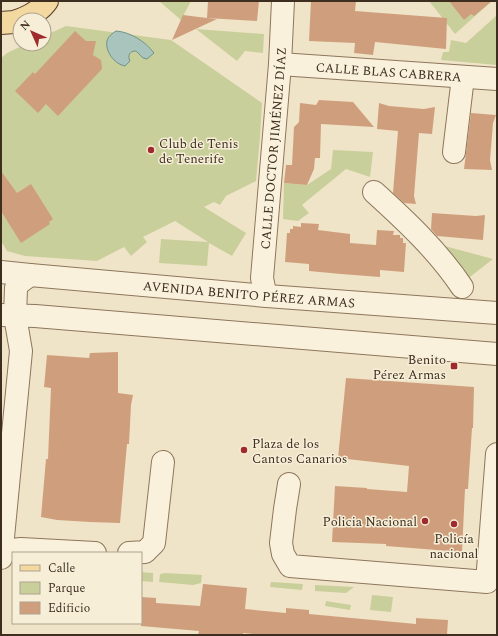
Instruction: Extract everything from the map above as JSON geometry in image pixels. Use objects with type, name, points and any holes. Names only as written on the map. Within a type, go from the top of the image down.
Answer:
[{"type":"main road","points":[[36,12],[47,1]]},
{"type":"main road","points":[[1,23],[12,22]]},
{"type":"street","name":"CALLE DOCTOR JIMÉNEZ DÍAZ","points":[[267,296],[262,278],[280,64],[283,1]]},
{"type":"street","name":"CALLE BLAS CABRERA","points":[[280,64],[497,79]]},
{"type":"street","points":[[454,152],[463,77]]},
{"type":"street","points":[[374,192],[428,244],[445,263],[462,287]]},
{"type":"street","name":"AVENIDA BENITO PÉREZ ARMAS","points":[[1,272],[267,296],[497,313]]},
{"type":"street","points":[[8,316],[16,288],[19,283],[30,275]]},
{"type":"street","points":[[1,295],[21,351]]},
{"type":"street","points":[[8,316],[35,316],[497,354]]},
{"type":"street","points":[[1,558],[21,351],[30,335],[54,318]]},
{"type":"street","points":[[288,484],[282,543],[283,554],[290,566],[487,582],[497,454]]},
{"type":"street","points":[[142,552],[145,552],[154,543],[163,462]]},
{"type":"street","points":[[1,551],[11,549],[27,549],[79,552]]},
{"type":"green space","points":[[159,1],[191,1],[181,20]]},
{"type":"green space","points":[[429,1],[492,1],[455,34]]},
{"type":"green space","points":[[497,15],[497,65],[441,60],[443,52],[449,52],[451,40],[466,43]]},
{"type":"green space","name":"Club de Tenis de Tenerife","points":[[66,26],[171,40],[262,103],[256,181],[226,196],[220,205],[214,202],[204,207],[246,233],[232,256],[209,243],[207,266],[159,263],[161,239],[208,242],[175,221],[143,237],[147,242],[131,256],[124,247],[97,261],[25,256],[7,251],[1,241],[1,58],[12,51],[12,52],[52,52],[52,32]]},
{"type":"green space","points":[[196,29],[264,34],[263,53],[245,51],[237,61]]},
{"type":"green space","points":[[333,150],[373,152],[370,177],[346,169],[302,205],[309,213],[298,221],[283,219],[284,183],[307,185],[331,169]]},
{"type":"green space","points":[[441,245],[493,259],[466,280]]},
{"type":"green space","points":[[142,572],[153,573],[153,582],[142,581]]},
{"type":"green space","points":[[160,574],[202,575],[201,583],[193,585],[159,582]]},
{"type":"green space","points":[[271,582],[303,584],[302,590],[270,587]]},
{"type":"green space","points":[[315,585],[354,587],[346,593],[315,591]]},
{"type":"green space","points":[[372,595],[393,597],[391,612],[370,610]]},
{"type":"green space","points":[[326,601],[351,605],[350,610],[325,606]]},
{"type":"water","points":[[116,31],[127,33],[137,38],[154,53],[147,59],[143,58],[136,51],[134,51],[130,54],[130,61],[125,66],[117,63],[107,49],[108,38]]},
{"type":"building","points":[[208,1],[259,1],[257,21],[207,18]]},
{"type":"building","points":[[311,1],[356,1],[355,11],[447,18],[446,49],[375,42],[373,55],[354,53],[355,43],[309,41]]},
{"type":"building","points":[[449,1],[492,1],[474,16],[471,14],[464,20]]},
{"type":"building","points":[[183,15],[207,18],[217,19],[172,40]]},
{"type":"building","points":[[75,31],[86,41],[96,41],[93,55],[101,60],[102,69],[58,116],[46,104],[38,113],[15,91],[33,72],[35,74]]},
{"type":"building","points":[[319,100],[353,102],[374,127],[321,124],[320,158],[315,158],[314,169],[307,185],[284,183],[286,165],[292,165],[294,127],[299,122],[300,103],[316,105]]},
{"type":"building","points":[[379,103],[389,106],[424,109],[435,107],[432,134],[419,133],[414,196],[416,204],[404,203],[393,193],[398,131],[377,129]]},
{"type":"building","points":[[471,113],[496,115],[493,123],[490,160],[492,170],[464,169]]},
{"type":"building","points":[[1,171],[17,193],[31,184],[53,219],[49,222],[50,224],[21,243],[1,211]]},
{"type":"building","points":[[432,213],[476,216],[485,215],[483,240],[437,236],[431,229]]},
{"type":"building","points":[[301,223],[319,224],[318,230],[350,234],[350,243],[376,245],[377,230],[394,231],[393,235],[400,235],[400,238],[403,238],[403,243],[406,243],[404,272],[380,270],[380,277],[341,274],[309,271],[309,264],[285,262],[287,233],[290,233],[290,229],[293,229],[293,226],[301,227]]},
{"type":"building","points":[[118,352],[118,393],[133,395],[120,523],[57,520],[41,517],[46,459],[48,459],[51,388],[44,387],[47,355],[89,358],[90,353]]},
{"type":"building","points":[[346,378],[474,387],[473,428],[468,489],[465,489],[462,552],[386,546],[386,544],[332,542],[335,486],[407,492],[409,466],[338,458]]},
{"type":"building","points":[[203,584],[247,588],[245,609],[286,613],[286,608],[309,610],[309,614],[416,624],[416,618],[448,620],[447,635],[262,635],[243,633],[243,635],[198,635],[199,631],[141,626],[142,597],[156,598],[156,603],[200,606]]},
{"type":"place","name":"Club de Tenis de Tenerife","points":[[151,150]]},
{"type":"place","name":"Benito Pérez Armas","points":[[454,366]]},
{"type":"place","name":"Plaza de los Cantos Canarios","points":[[244,450]]},
{"type":"place","name":"Policia Nacional","points":[[425,521]]},
{"type":"place","name":"Policía nacional","points":[[454,524]]}]
